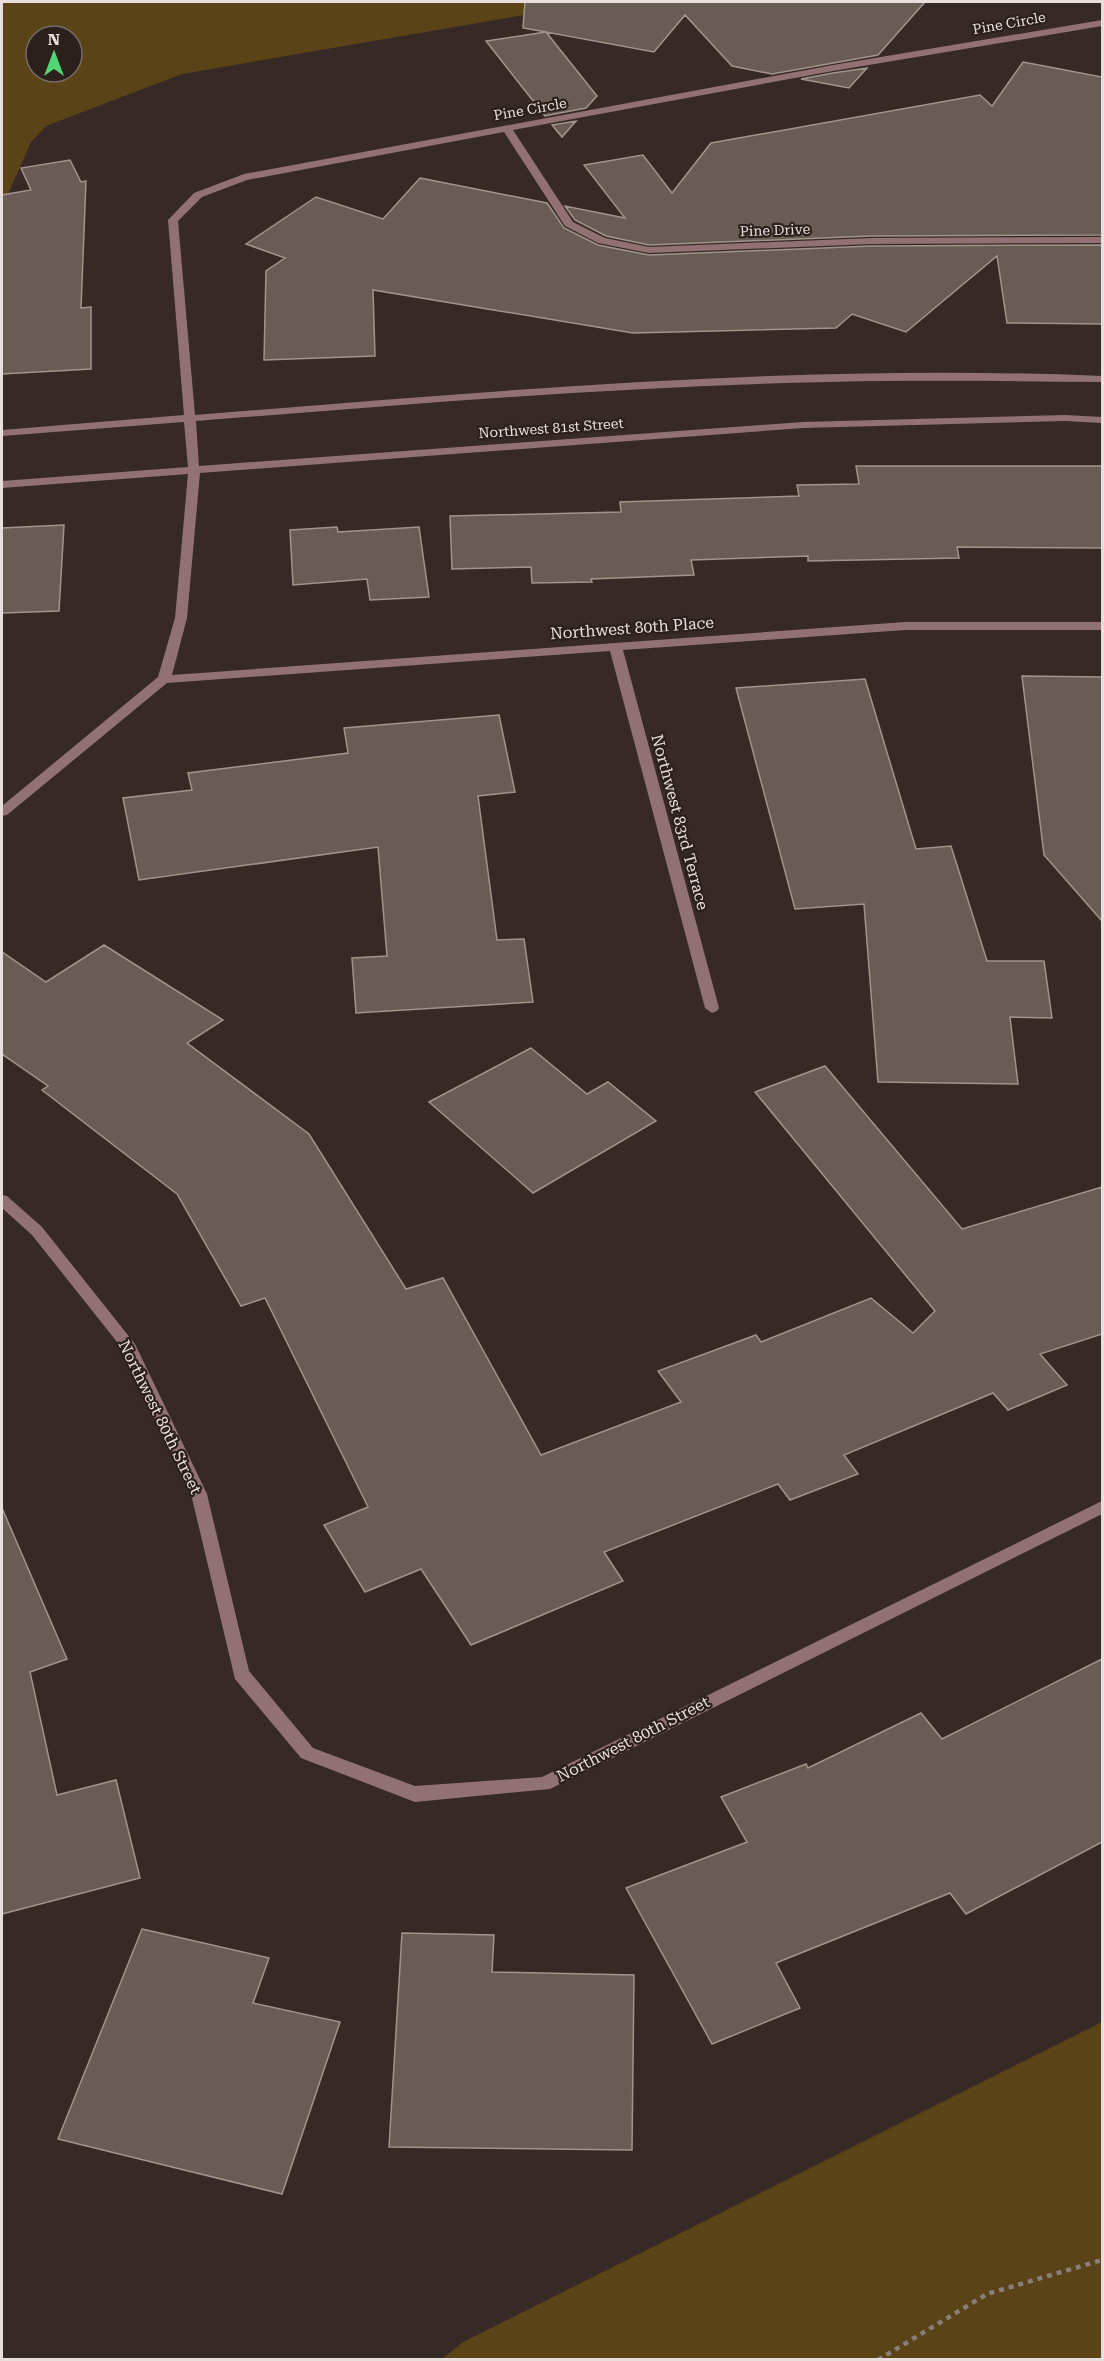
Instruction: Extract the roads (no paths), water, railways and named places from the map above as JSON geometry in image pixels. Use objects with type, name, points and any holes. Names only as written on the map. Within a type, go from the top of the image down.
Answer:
[{"type":"street","name":"Pine Circle","points":[[164,679],[181,618],[194,470],[173,220],[198,195],[244,177],[833,68],[1102,23]]},
{"type":"street","name":"Pine Drive","points":[[506,128],[569,224],[602,241],[649,250],[871,241],[1102,240]]},
{"type":"street","points":[[2,433],[608,389],[864,376],[1102,379]]},
{"type":"street","name":"Northwest 81st Street","points":[[2,484],[803,424],[1065,418],[1102,420]]},
{"type":"street","name":"Northwest 80th Place","points":[[164,679],[904,626],[1102,626]]},
{"type":"street","name":"Northwest 83rd Terrace","points":[[615,645],[712,1008]]},
{"type":"street","points":[[2,813],[164,679]]},
{"type":"street","name":"Northwest 80th Street","points":[[2,1200],[37,1231],[127,1344],[199,1494],[241,1674],[307,1753],[415,1794],[544,1784],[1102,1507]]}]
